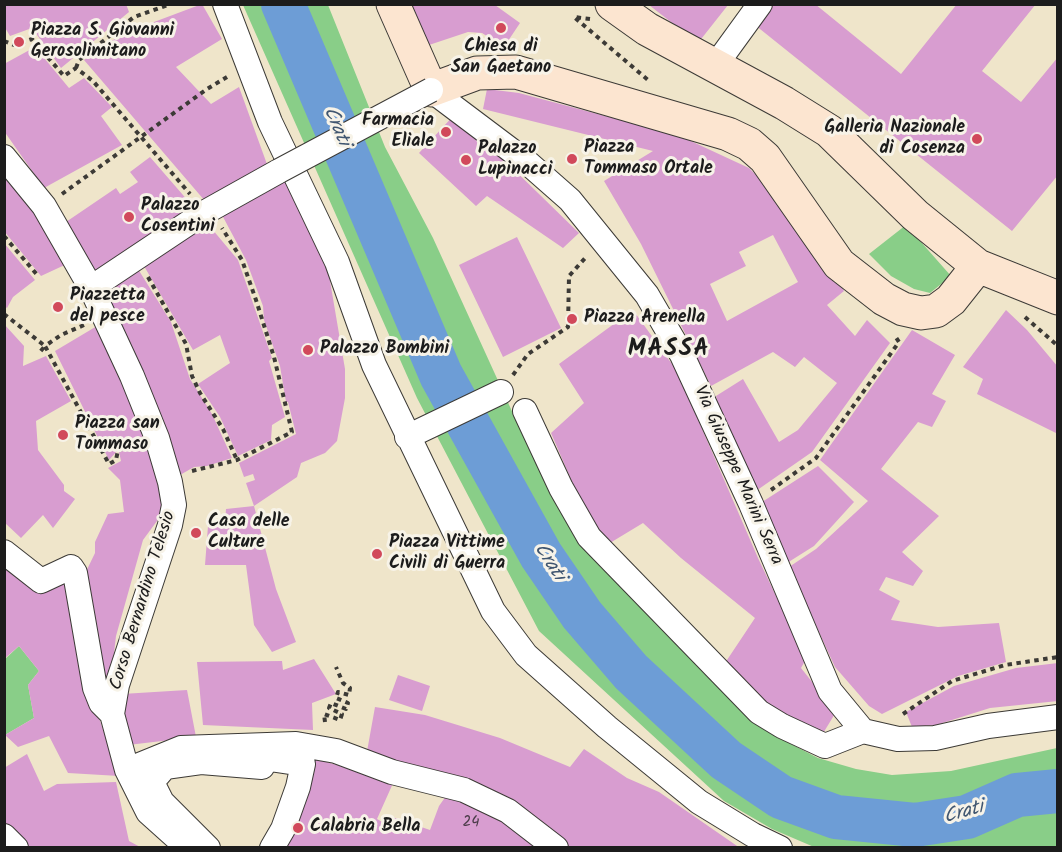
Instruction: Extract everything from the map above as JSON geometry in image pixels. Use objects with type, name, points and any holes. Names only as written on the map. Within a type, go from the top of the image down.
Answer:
[{"type":"street","points":[[225,4],[270,122],[337,262],[374,365],[493,611],[526,655],[564,692],[699,802],[753,835],[780,848]]},
{"type":"street","points":[[393,4],[430,90]]},
{"type":"street","points":[[715,66],[760,4]]},
{"type":"street","points":[[604,12],[647,29],[829,131],[915,215],[978,266],[1058,298]]},
{"type":"street","points":[[91,288],[202,214],[430,90],[477,73],[516,72],[728,134],[748,144],[765,158],[839,264],[884,299],[903,309],[921,313],[936,310],[951,300],[978,266]]},
{"type":"street","name":"Via Giuseppe Marini Serra","points":[[430,90],[528,163],[570,200],[647,295],[682,355],[751,504],[831,691],[863,731]]},
{"type":"street","name":"Corso Bernardino Telesio","points":[[4,157],[44,206],[91,288],[132,376],[157,438],[170,482],[174,505],[170,525],[117,685],[112,714],[127,770],[148,812],[188,848]]},
{"type":"street","points":[[407,437],[501,392]]},
{"type":"street","points":[[525,411],[561,488],[589,537],[759,712],[782,726],[825,746],[863,731],[898,739],[935,738],[988,726],[1058,717]]},
{"type":"street","points":[[4,552],[41,581],[71,567],[75,573],[94,688],[100,703],[112,714]]},
{"type":"street","points":[[127,770],[182,755],[296,744],[336,751],[392,772],[464,790],[508,811],[555,848]]},
{"type":"street","points":[[208,848],[162,802],[152,782],[165,766],[182,755],[262,767],[263,758],[303,764],[287,819],[272,848]]},
{"type":"street","points":[[4,836],[16,848]]},
{"type":"path","points":[[4,41],[14,45],[32,39],[64,76],[76,68],[79,60],[134,17],[171,4]]},
{"type":"path","points":[[604,12],[574,16],[651,82]]},
{"type":"path","points":[[76,68],[93,81],[200,206],[202,214],[219,222],[242,260],[274,357],[292,432],[237,460],[195,469],[170,482]]},
{"type":"path","points":[[44,206],[141,139],[217,82]]},
{"type":"path","points":[[4,236],[39,277]]},
{"type":"path","points":[[137,259],[186,344],[192,376],[223,429],[237,460]]},
{"type":"path","points":[[501,392],[528,354],[568,327],[569,276]]},
{"type":"path","points":[[4,314],[45,346],[109,464],[116,460],[118,450],[157,438]]},
{"type":"path","points":[[39,353],[61,335],[87,324]]},
{"type":"path","points":[[751,504],[816,458],[899,342],[893,334]]},
{"type":"path","points":[[863,731],[906,712],[952,681],[1005,665],[1058,657]]},
{"type":"path","points":[[332,725],[323,722],[324,714],[340,720],[342,714],[329,708],[331,703],[346,709],[348,703],[336,698],[338,692],[349,695],[351,688],[343,683],[336,667]]},
{"type":"green space","points":[[243,5],[328,5],[385,147],[433,238],[531,453],[590,551],[728,695],[768,732],[818,758],[856,769],[892,775],[951,771],[1057,748],[1057,847],[814,847],[772,829],[724,801],[539,631],[417,398]]},
{"type":"green space","points":[[906,225],[951,276],[930,293],[914,289],[891,276],[869,254]]},
{"type":"green space","points":[[19,646],[39,671],[28,685],[34,718],[5,735],[5,659]]},
{"type":"building","points":[[4,4],[126,4],[129,12],[61,68],[32,28],[10,36],[4,26]]},
{"type":"building","points":[[202,4],[222,39],[176,67],[211,104],[239,87],[268,167],[205,201],[84,60],[122,34]]},
{"type":"building","name":"Galleria Nazionale di Cosenza","points":[[773,4],[815,4],[901,74],[957,4],[1036,4],[982,71],[1021,102],[1058,57],[1058,175],[1012,231],[755,25]]},
{"type":"building","points":[[409,5],[495,5],[520,23],[504,47],[482,33],[468,32],[423,47]]},
{"type":"building","points":[[649,5],[728,5],[698,43]]},
{"type":"building","points":[[35,47],[69,88],[84,78],[112,107],[101,116],[122,145],[44,188],[4,131],[4,64]]},
{"type":"building","points":[[487,89],[519,93],[680,136],[749,168],[792,211],[844,291],[827,305],[855,336],[867,320],[890,343],[812,452],[753,493],[724,430],[716,396],[743,379],[779,442],[798,430],[837,383],[804,357],[795,367],[773,352],[711,386],[641,244],[604,181],[653,151],[483,109]],"holes":[[[773,235],[798,282],[727,321],[710,284],[746,266],[739,252]]]},
{"type":"building","name":"Palazzo Lupinacci","points":[[456,113],[579,233],[563,248],[487,196],[476,206],[419,153]]},
{"type":"building","name":"Palazzo Cosentini","points":[[150,157],[196,210],[95,275],[63,224],[116,188],[120,194],[138,182],[130,172]]},
{"type":"building","points":[[4,164],[69,263],[41,276],[4,231]]},
{"type":"building","points":[[290,177],[329,275],[345,369],[345,398],[337,441],[325,453],[301,463],[297,477],[254,506],[246,483],[255,480],[253,474],[244,477],[239,463],[296,434],[288,402],[286,402],[280,366],[264,320],[263,306],[246,260],[222,215]]},
{"type":"building","points":[[207,223],[238,260],[272,358],[269,361],[285,417],[272,425],[271,440],[238,456],[220,417],[198,384],[230,363],[220,335],[193,350],[144,266]]},
{"type":"building","points":[[517,237],[561,328],[503,357],[459,265]]},
{"type":"building","points":[[4,243],[35,280],[13,297],[7,308],[4,306]]},
{"type":"building","points":[[138,269],[171,322],[190,379],[212,414],[232,458],[207,466],[194,467],[173,479],[99,291]]},
{"type":"building","points":[[633,310],[677,371],[758,558],[806,659],[801,668],[836,712],[822,735],[758,699],[723,666],[755,618],[681,558],[643,523],[605,546],[591,526],[551,433],[584,403],[559,364]]},
{"type":"building","points":[[1006,310],[1027,330],[1058,367],[1058,434],[977,394],[983,379],[963,367]]},
{"type":"building","points":[[4,324],[24,346],[23,366],[46,356],[71,401],[36,421],[38,450],[64,485],[64,491],[75,499],[53,528],[43,515],[21,538],[4,522]]},
{"type":"building","points":[[97,326],[150,438],[118,450],[109,460],[55,351]]},
{"type":"building","points":[[912,330],[955,355],[932,394],[946,401],[932,427],[918,422],[881,469],[939,516],[902,552],[923,571],[913,586],[886,577],[879,590],[900,601],[891,620],[938,627],[999,623],[1006,662],[958,676],[882,714],[869,706],[835,667],[789,567],[816,549],[868,501],[820,460]]},
{"type":"building","points":[[154,442],[168,506],[143,540],[116,636],[110,688],[101,698],[80,584],[95,553],[95,542],[108,514],[124,512],[120,480],[108,468],[121,461],[119,452]]},
{"type":"building","points":[[818,466],[854,502],[814,546],[787,563],[759,504]]},
{"type":"building","points":[[254,506],[276,589],[296,642],[272,652],[254,625],[246,565],[205,565],[208,526],[225,523],[226,509]]},
{"type":"building","points":[[4,567],[72,581],[88,686],[119,776],[68,773],[49,736],[18,747],[5,735],[34,718],[28,685],[39,671],[19,646],[4,659]]},
{"type":"building","points":[[314,659],[336,694],[312,703],[313,730],[203,725],[197,662],[282,661],[283,670]]},
{"type":"building","points":[[1058,663],[1058,701],[990,708],[936,725],[912,727],[906,712],[954,686],[1016,668]]},
{"type":"building","points":[[398,675],[430,686],[422,711],[389,700]]},
{"type":"building","points":[[187,690],[196,737],[128,745],[122,694]]},
{"type":"building","points":[[375,707],[425,715],[500,738],[570,767],[584,749],[627,778],[659,792],[740,848],[567,848],[366,757]]},
{"type":"building","points":[[27,754],[44,791],[57,784],[116,782],[129,841],[142,848],[23,848],[4,826],[4,768]]},
{"type":"building","points":[[305,756],[394,781],[377,819],[386,824],[392,817],[430,830],[439,806],[451,789],[546,848],[272,848]]},
{"type":"waterway","name":"Crati","points":[[283,4],[441,375],[541,555],[582,615],[631,672],[726,760],[781,797],[836,817],[915,825],[967,817],[1017,795],[1058,791]]},
{"type":"place","name":"Chiesa di San Gaetano","points":[[501,28]]},
{"type":"place","name":"Piazza S. Giovanni Gerosolimitano","points":[[19,42]]},
{"type":"place","name":"Farmacia Eliale","points":[[446,132]]},
{"type":"place","name":"Galleria Nazionale di Cosenza","points":[[977,139]]},
{"type":"place","name":"Piazza Tommaso Ortale","points":[[572,159]]},
{"type":"place","name":"Palazzo Lupinacci","points":[[466,160]]},
{"type":"place","name":"Palazzo Cosentini","points":[[129,217]]},
{"type":"place","name":"Piazzetta del pesce","points":[[58,307]]},
{"type":"place","name":"Piazza Arenella","points":[[572,319]]},
{"type":"place","name":"Palazzo Bombini","points":[[308,350]]},
{"type":"place","name":"Piazza san Tommaso","points":[[63,435]]},
{"type":"place","name":"Casa delle Culture","points":[[196,533]]},
{"type":"place","name":"Piazza Vittime Civili di Guerra","points":[[377,554]]},
{"type":"place","name":"Calabria Bella","points":[[298,828]]},
{"type":"district","name":"MASSA","points":[[669,351]]}]
